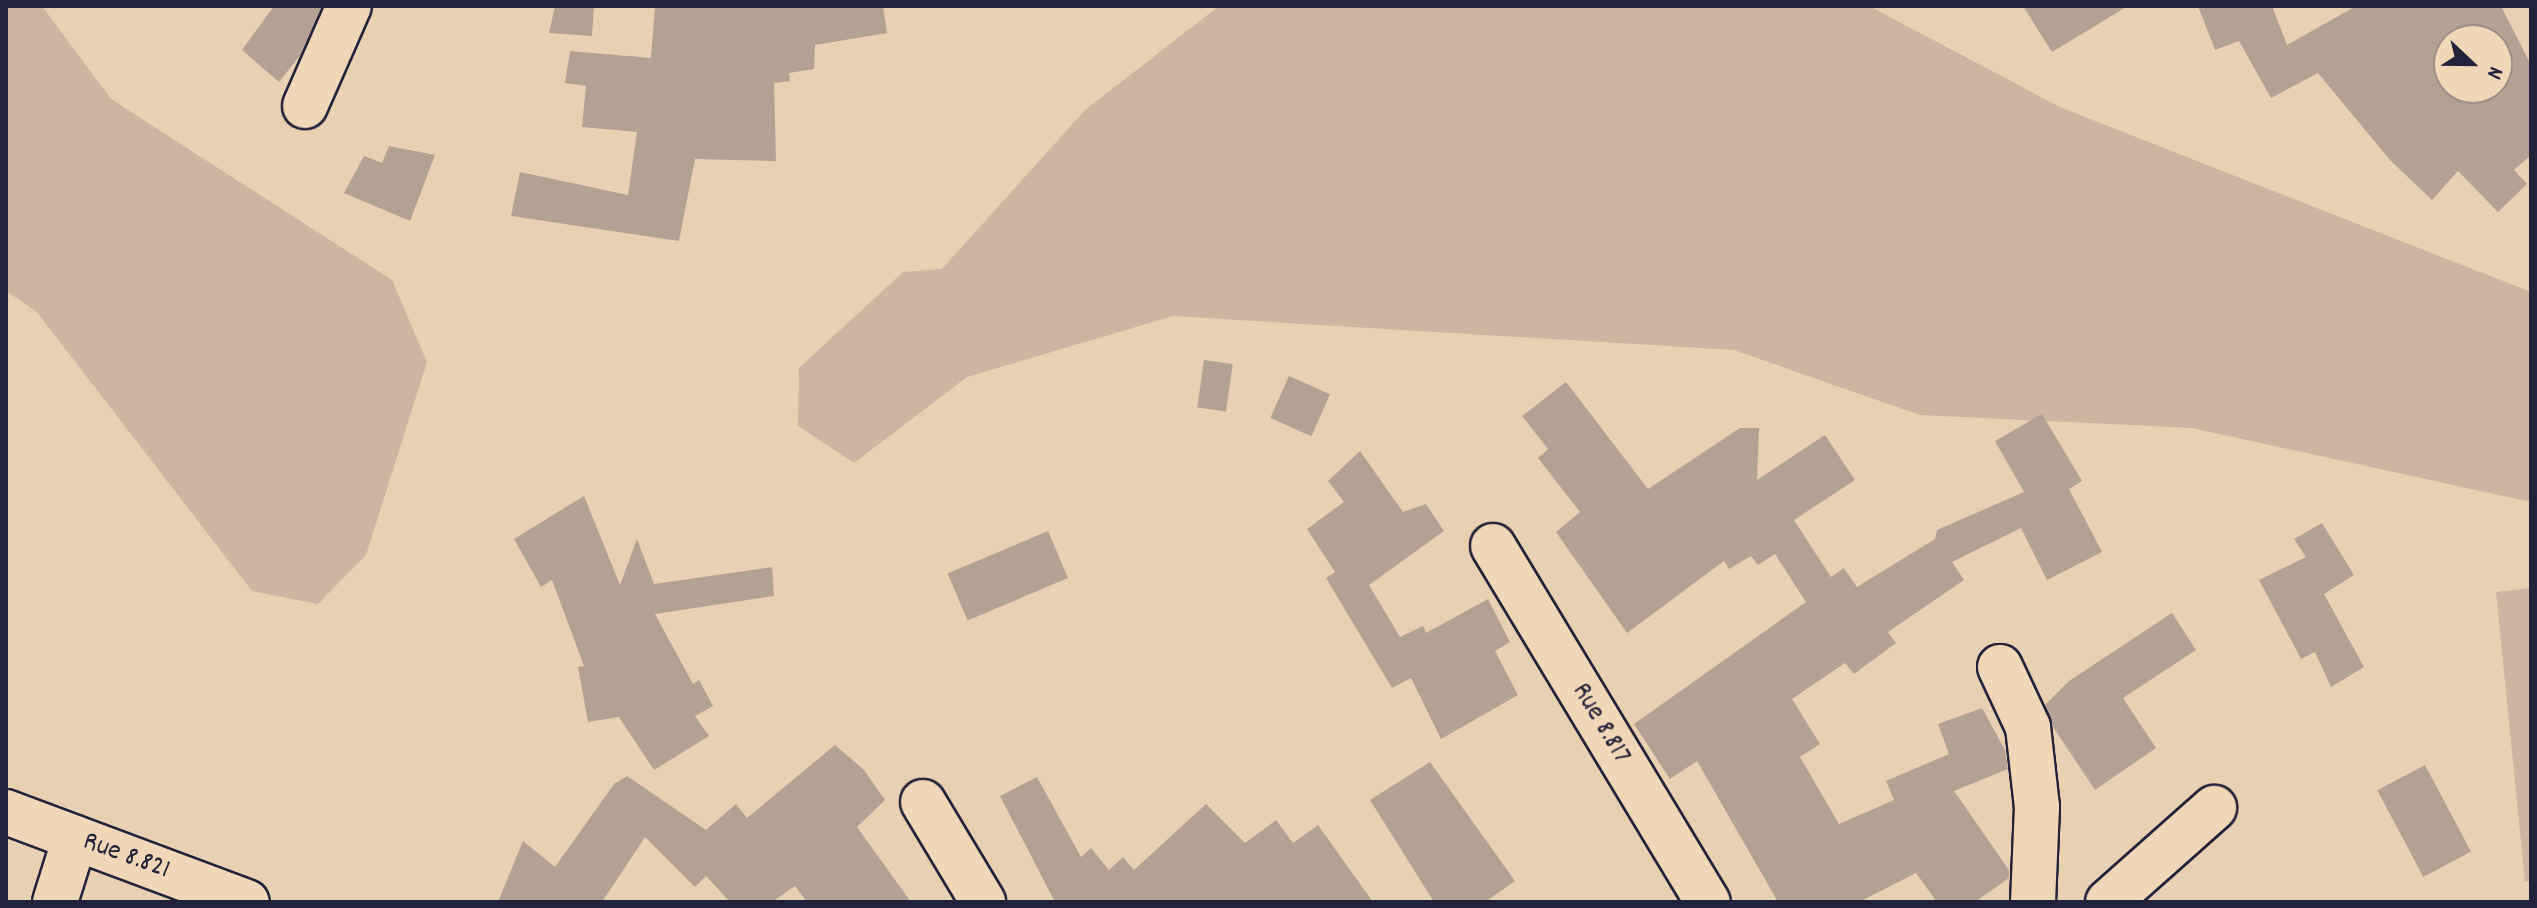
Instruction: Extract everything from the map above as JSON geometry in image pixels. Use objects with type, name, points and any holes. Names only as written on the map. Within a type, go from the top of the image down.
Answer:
[{"type":"street","points":[[305,106],[349,6]]},
{"type":"street","name":"Rue 8.817","points":[[1493,546],[1708,902]]},
{"type":"street","points":[[2000,667],[2028,727],[2037,807],[2033,902]]},
{"type":"street","points":[[923,802],[983,902]]},
{"type":"street","points":[[2108,902],[2214,808]]},
{"type":"street","name":"Rue 8.821","points":[[6,812],[247,902]]},
{"type":"street","points":[[55,902],[75,838]]},
{"type":"shaded area","points":[[6,6],[42,6],[111,99],[392,280],[427,362],[366,555],[318,604],[252,591],[36,311],[6,291]]},
{"type":"shaded area","points":[[1219,6],[1869,6],[2062,108],[2531,292],[2531,502],[2192,428],[1920,415],[1734,350],[1173,316],[967,377],[854,463],[798,426],[799,368],[903,272],[942,269],[1085,110]]},
{"type":"shaded area","points":[[2531,588],[2531,881],[2525,882],[2496,592]]},
{"type":"building","points":[[274,6],[322,6],[301,54],[279,82],[242,50]]},
{"type":"building","points":[[555,6],[594,6],[592,36],[549,33]]},
{"type":"building","points":[[655,6],[883,6],[887,33],[815,45],[814,69],[789,73],[790,81],[774,83],[776,161],[695,159],[679,241],[511,216],[520,172],[628,195],[637,132],[582,127],[586,86],[565,83],[570,51],[651,58]]},
{"type":"building","points":[[2023,6],[2128,6],[2052,52]]},
{"type":"building","points":[[2198,6],[2272,6],[2287,45],[2356,6],[2501,6],[2510,24],[2433,24],[2433,104],[2513,104],[2513,30],[2531,65],[2531,155],[2514,170],[2527,184],[2498,212],[2458,171],[2432,200],[2390,160],[2318,73],[2271,98],[2239,41],[2215,50]]},
{"type":"building","points":[[389,146],[435,155],[410,221],[344,193],[364,156],[382,163]]},
{"type":"building","points":[[1204,360],[1233,364],[1226,412],[1197,408]]},
{"type":"building","points":[[1289,376],[1330,394],[1311,436],[1270,418]]},
{"type":"building","points":[[1566,382],[1648,489],[1740,428],[1759,428],[1757,480],[1825,435],[1855,480],[1794,520],[1831,577],[1844,568],[1857,587],[1935,539],[1937,530],[2024,492],[1995,441],[2042,414],[2082,481],[2069,489],[2102,552],[2047,580],[2021,528],[1952,562],[1964,580],[1888,632],[1896,643],[1854,674],[1845,663],[1792,699],[1820,744],[1800,757],[1839,824],[1894,800],[1886,781],[1949,754],[1938,724],[1982,708],[2005,750],[2008,769],[1954,791],[2009,870],[2009,878],[1975,902],[1937,902],[1916,873],[1859,902],[1778,902],[1697,761],[1670,779],[1634,724],[1806,602],[1775,554],[1758,565],[1751,556],[1729,569],[1724,561],[1627,633],[1556,532],[1580,512],[1538,458],[1548,449],[1522,416]]},
{"type":"building","points":[[1360,451],[1403,512],[1426,504],[1444,531],[1369,585],[1400,637],[1423,626],[1426,633],[1488,599],[1510,642],[1495,651],[1518,695],[1441,739],[1411,678],[1392,688],[1326,578],[1335,572],[1307,529],[1344,502],[1328,481]]},
{"type":"building","points":[[584,496],[620,585],[637,539],[654,584],[772,567],[774,596],[655,614],[693,684],[699,680],[713,706],[695,716],[709,736],[654,770],[619,717],[588,722],[578,667],[584,666],[552,580],[541,587],[514,539]]},
{"type":"building","points":[[2322,523],[2354,575],[2324,594],[2364,667],[2331,687],[2315,652],[2301,659],[2259,580],[2306,557],[2294,539]]},
{"type":"building","points":[[1048,531],[1068,578],[968,621],[948,574]]},
{"type":"building","points":[[2172,613],[2196,650],[2123,698],[2156,748],[2095,790],[2053,727],[2045,705],[2069,681]]},
{"type":"building","points":[[835,745],[864,770],[885,800],[857,827],[911,902],[807,902],[795,886],[772,902],[730,902],[706,876],[695,887],[645,837],[602,902],[498,902],[523,841],[555,867],[614,784],[627,776],[706,830],[736,804],[747,818]]},
{"type":"building","points":[[1430,762],[1515,881],[1485,902],[1434,902],[1370,800]]},
{"type":"building","points":[[2425,765],[2471,852],[2423,877],[2377,790]]},
{"type":"building","points":[[1037,777],[1081,857],[1091,848],[1109,870],[1123,857],[1134,870],[1206,804],[1245,843],[1276,820],[1293,843],[1318,825],[1373,902],[1055,902],[1000,796]]}]
